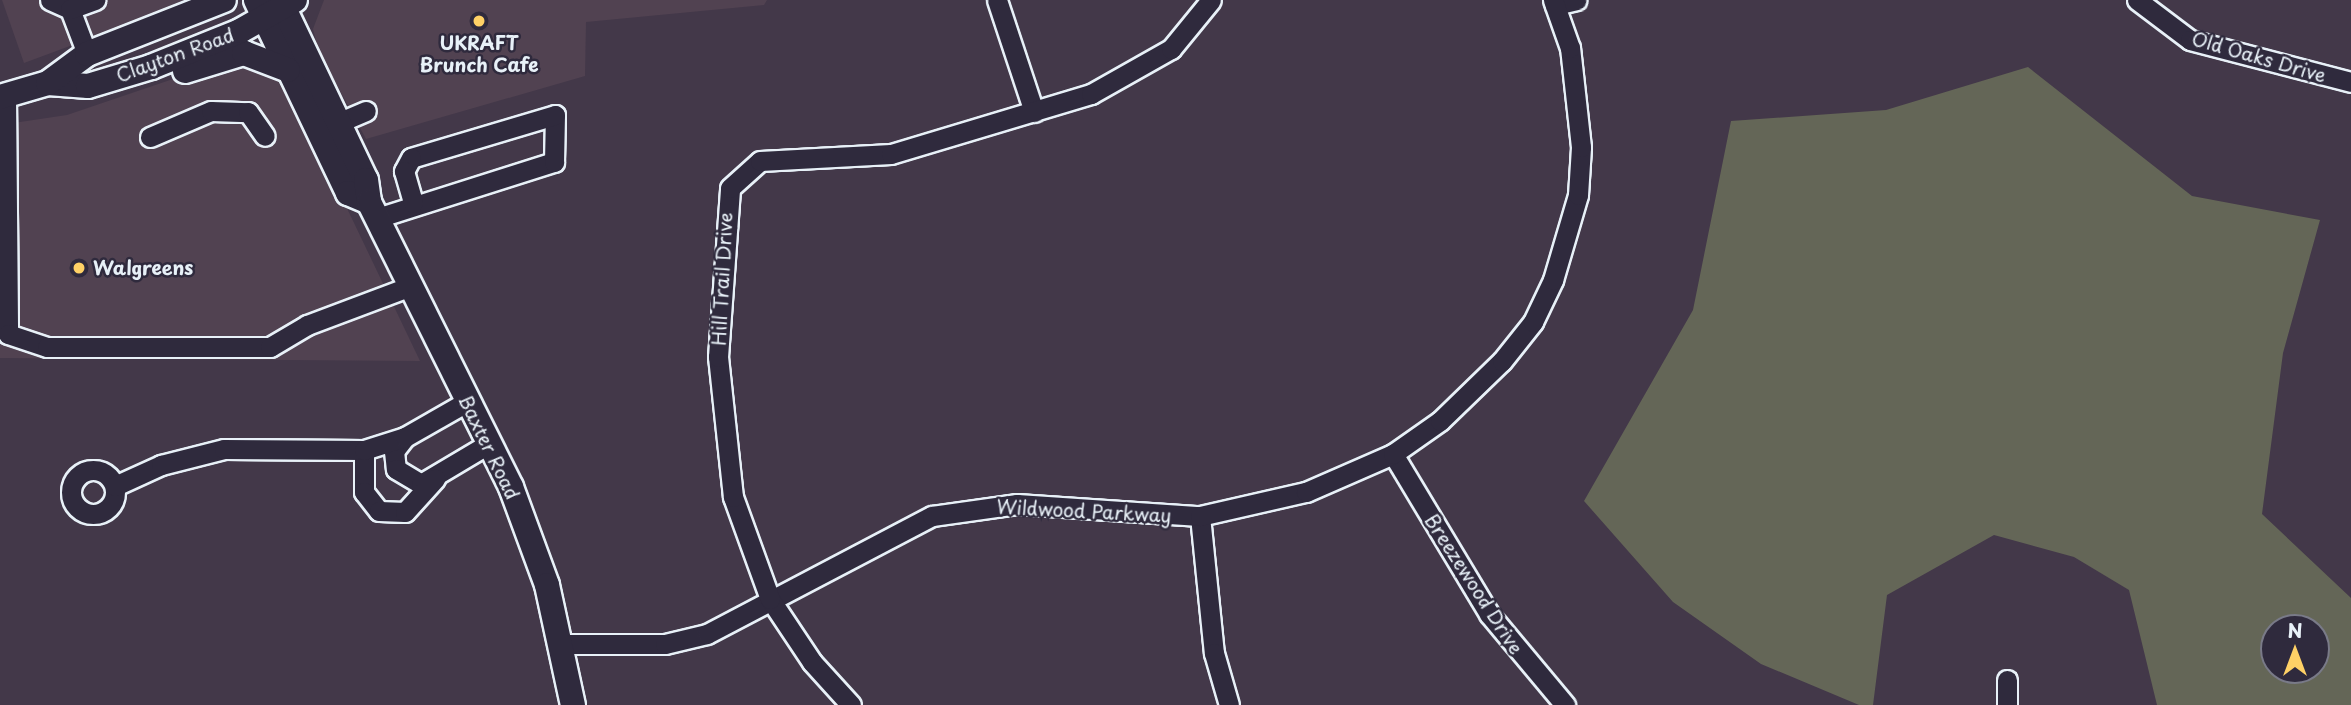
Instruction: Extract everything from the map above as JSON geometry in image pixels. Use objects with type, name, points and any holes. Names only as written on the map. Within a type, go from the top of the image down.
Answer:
[{"type":"main road","name":"Clayton Road","points":[[48,83],[87,54],[212,3]]},
{"type":"main road","name":"Clayton Road","points":[[3,96],[48,83],[88,86],[151,67],[275,4]]},
{"type":"main road","name":"Baxter Road","points":[[275,4],[288,70],[348,193],[373,210]]},
{"type":"main road","name":"Baxter Road","points":[[275,4],[340,122],[373,210],[468,401],[534,547],[562,643],[573,705]]},
{"type":"main road","points":[[151,67],[173,75],[244,53],[288,70]]},
{"type":"street","points":[[50,0],[70,9],[95,0]]},
{"type":"street","points":[[997,0],[1034,112]]},
{"type":"street","name":"Hill Trail Drive","points":[[851,705],[812,662],[770,599],[733,497],[721,419],[718,357],[730,188],[760,161],[891,154],[1034,112],[1142,70],[1190,29],[1211,0]]},
{"type":"street","points":[[1554,2],[1576,0]]},
{"type":"street","name":"Old Oaks Drive","points":[[2137,0],[2190,40],[2351,82]]},
{"type":"street","name":"Wildwood Parkway","points":[[562,643],[664,644],[707,634],[932,516],[977,506],[1200,516],[1306,492],[1393,454],[1440,421],[1502,361],[1533,322],[1553,281],[1578,195],[1581,147],[1570,48],[1554,2]]},
{"type":"street","points":[[70,9],[87,54]]},
{"type":"street","points":[[3,96],[8,334],[47,347],[270,347],[307,326],[411,286]]},
{"type":"street","points":[[150,137],[211,111],[248,112],[265,136]]},
{"type":"street","points":[[340,122],[366,111]]},
{"type":"street","points":[[373,210],[413,203],[554,162],[555,115],[411,158],[404,171],[413,203]]},
{"type":"street","points":[[115,486],[161,465],[224,449],[364,450],[405,437],[468,401]]},
{"type":"street","points":[[405,437],[394,452],[398,473],[412,483],[436,478]]},
{"type":"street","points":[[364,450],[364,492],[379,511],[405,512],[436,478],[488,444]]},
{"type":"street","name":"Breezewood Drive","points":[[1393,454],[1489,614],[1565,705]]},
{"type":"street","points":[[1200,516],[1214,653],[1230,705]]},
{"type":"street","points":[[2007,680],[2007,705]]},
{"type":"shaded area","points":[[2,0],[194,0],[24,63]]},
{"type":"shaded area","points":[[324,0],[767,0],[764,5],[586,22],[585,76],[366,139],[319,52],[313,29]]},
{"type":"shaded area","points":[[232,59],[278,73],[290,89],[420,361],[0,358],[0,125],[67,115]]},
{"type":"green space","points":[[2028,67],[2192,196],[2320,220],[2283,353],[2262,514],[2351,598],[2351,705],[2157,705],[2129,590],[2074,557],[1994,535],[1887,595],[1873,705],[1859,705],[1761,664],[1673,602],[1584,501],[1693,310],[1731,121],[1886,110]]},
{"type":"place","name":"UKRAFT Brunch Cafe","points":[[479,21]]},
{"type":"place","name":"Walgreens","points":[[79,268]]}]
